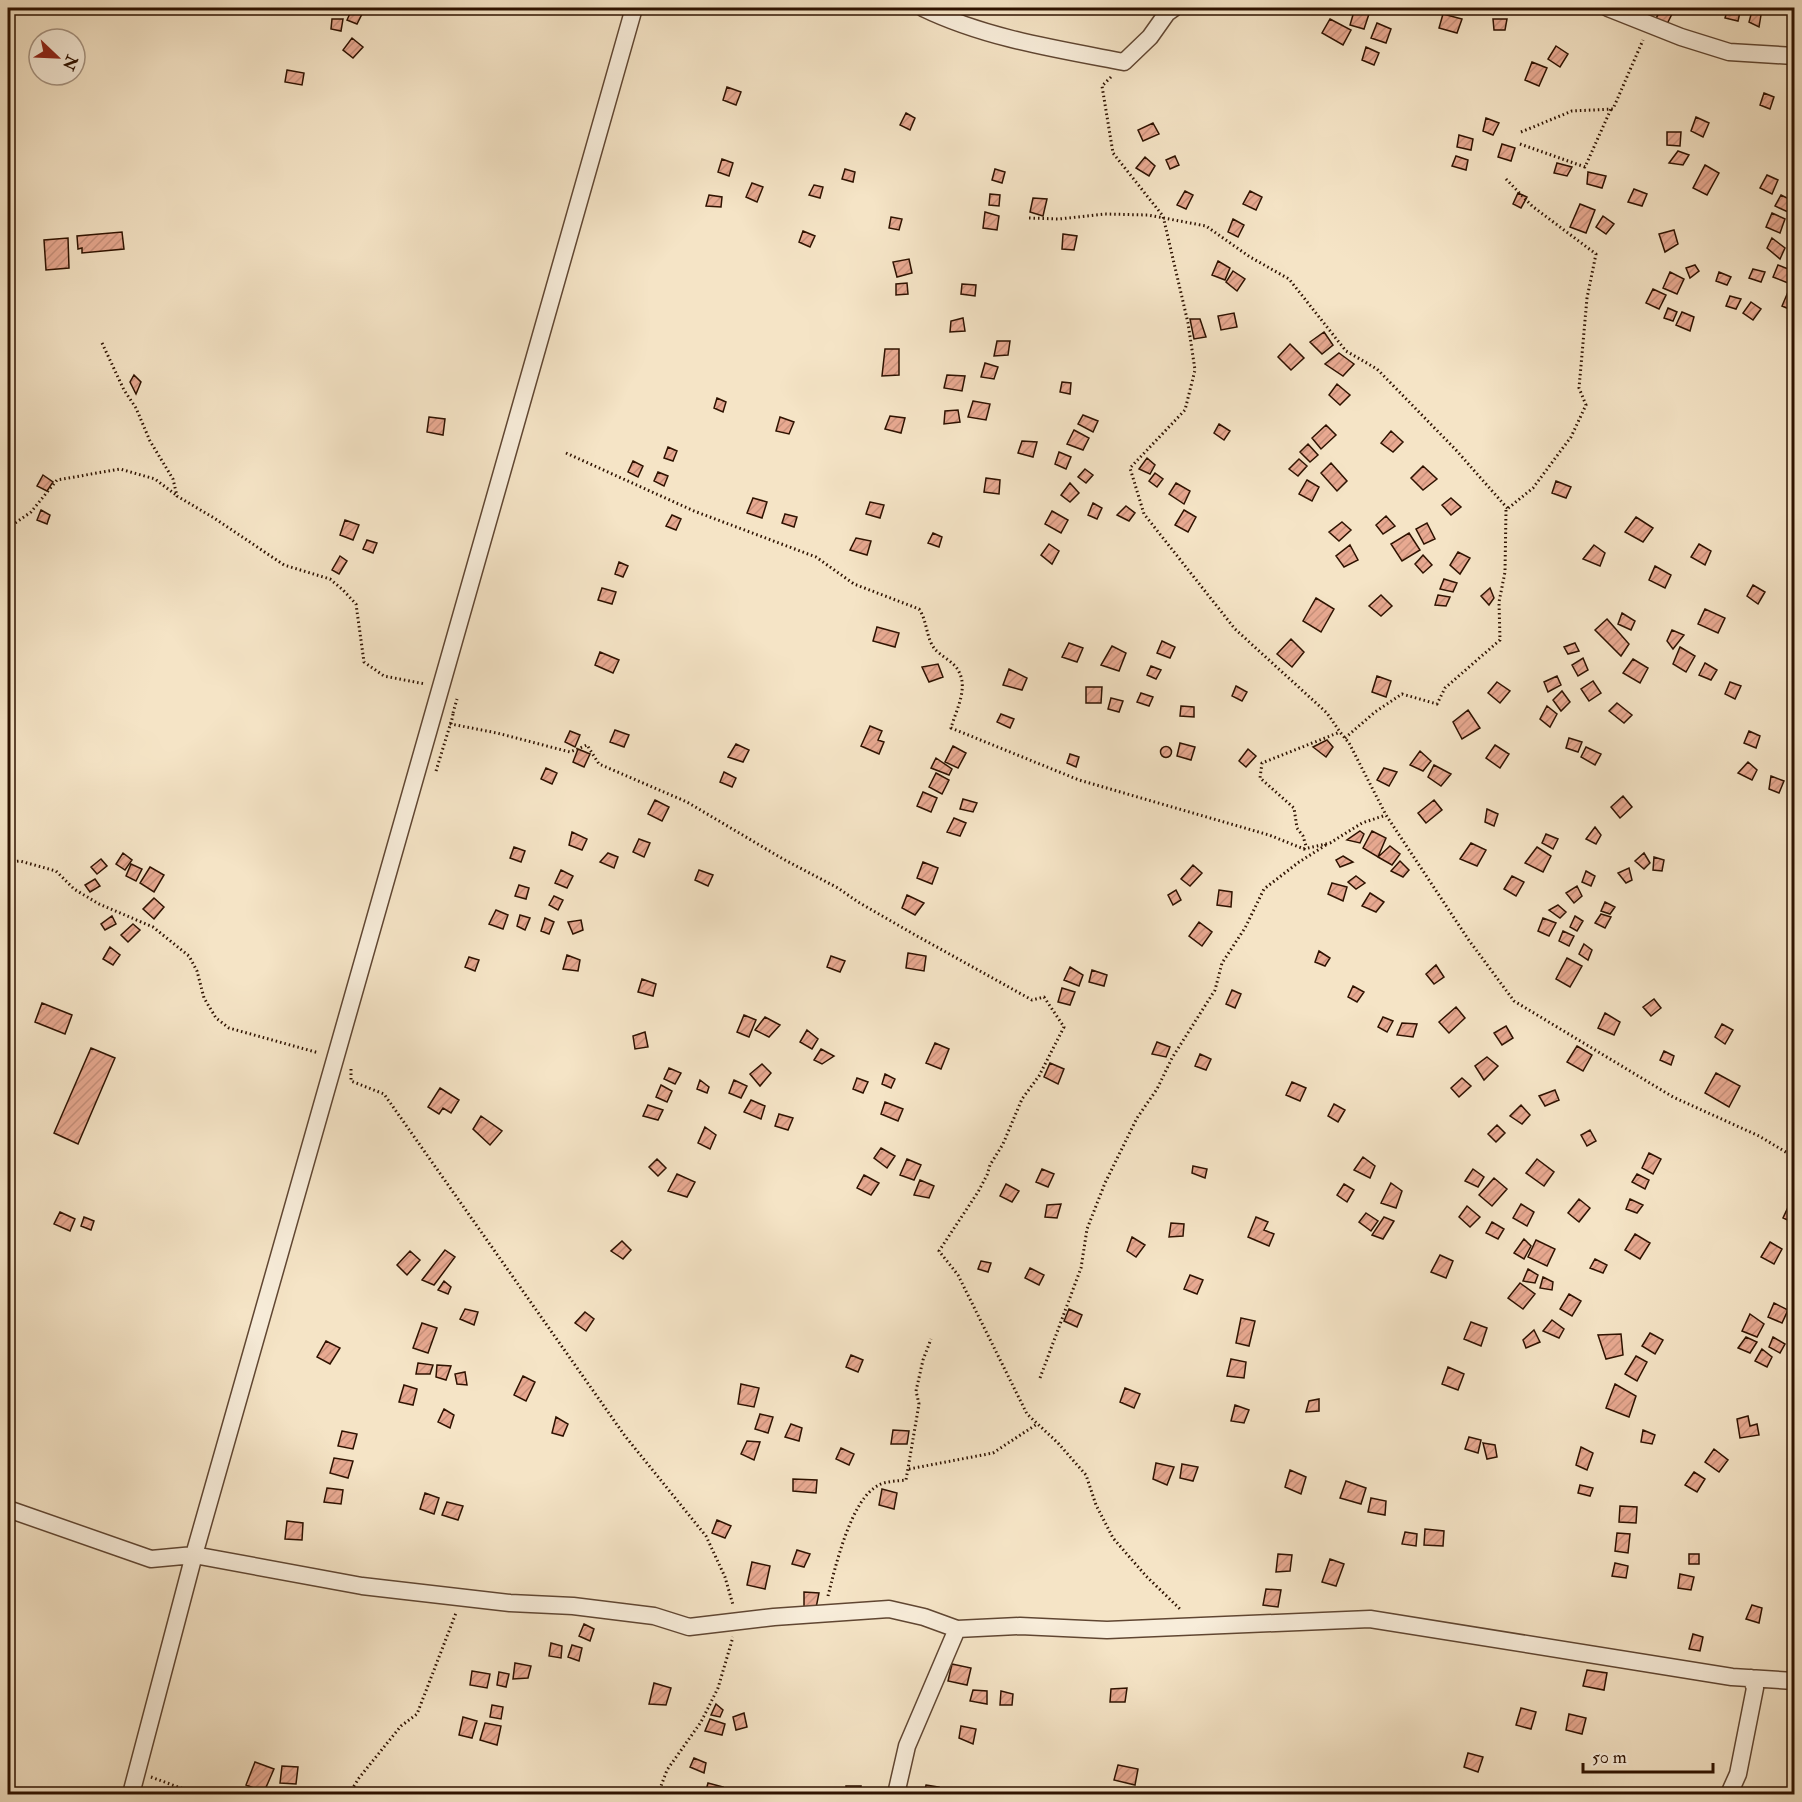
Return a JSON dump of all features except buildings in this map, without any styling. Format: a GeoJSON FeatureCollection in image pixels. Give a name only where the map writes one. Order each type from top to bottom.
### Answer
{"type":"FeatureCollection","features":[{"type":"Feature","properties":{"kind":"street"},"geometry":{"type":"LineString","coordinates":[[131,1794],[194,1555],[634,8]]}},
{"type":"Feature","properties":{"kind":"street"},"geometry":{"type":"LineString","coordinates":[[923,8],[946,19],[1036,45],[1124,62],[1150,38],[1167,13],[1174,8]]}},
{"type":"Feature","properties":{"kind":"street"},"geometry":{"type":"LineString","coordinates":[[1608,8],[1682,38],[1729,52],[1794,56]]}},
{"type":"Feature","properties":{"kind":"street"},"geometry":{"type":"LineString","coordinates":[[8,1509],[151,1559],[194,1555],[362,1586],[654,1616],[689,1627],[824,1613],[890,1609],[924,1617],[957,1629],[1020,1626],[1107,1630],[1370,1619],[1732,1677],[1794,1681]]}},
{"type":"Feature","properties":{"kind":"street"},"geometry":{"type":"LineString","coordinates":[[896,1794],[907,1746],[957,1629]]}},
{"type":"Feature","properties":{"kind":"street"},"geometry":{"type":"LineString","coordinates":[[1730,1794],[1738,1774],[1755,1688],[1751,1678]]}},
{"type":"Feature","properties":{"kind":"path"},"geometry":{"type":"LineString","coordinates":[[1520,144],[1586,167],[1650,25]]}},
{"type":"Feature","properties":{"kind":"path"},"geometry":{"type":"LineString","coordinates":[[1124,62],[1102,86],[1113,153],[1164,218],[1188,323],[1195,370],[1185,410],[1130,468],[1144,514],[1235,629],[1327,713],[1345,738],[1386,815],[1468,939],[1514,1001],[1673,1097],[1759,1136],[1794,1157]]}},
{"type":"Feature","properties":{"kind":"path"},"geometry":{"type":"LineString","coordinates":[[1521,132],[1572,111],[1611,109]]}},
{"type":"Feature","properties":{"kind":"path"},"geometry":{"type":"LineString","coordinates":[[1345,738],[1375,712],[1402,694],[1437,704],[1446,688],[1500,640],[1498,602],[1505,572],[1506,510],[1533,488],[1571,437],[1586,405],[1579,388],[1587,298],[1596,254],[1532,206],[1506,179]]}},
{"type":"Feature","properties":{"kind":"path"},"geometry":{"type":"LineString","coordinates":[[1029,218],[1059,219],[1105,214],[1148,215],[1206,226],[1250,257],[1289,279],[1346,351],[1377,369],[1456,450],[1508,509]]}},
{"type":"Feature","properties":{"kind":"path"},"geometry":{"type":"LineString","coordinates":[[102,343],[124,390],[136,408],[150,441],[173,479],[177,496]]}},
{"type":"Feature","properties":{"kind":"path"},"geometry":{"type":"LineString","coordinates":[[566,453],[694,511],[816,557],[854,584],[919,609],[924,615],[933,647],[958,670],[964,690],[951,728],[1079,780],[1269,835],[1304,849],[1330,843]]}},
{"type":"Feature","properties":{"kind":"path"},"geometry":{"type":"LineString","coordinates":[[8,528],[31,512],[57,480],[120,469],[155,479],[177,496],[284,565],[330,579],[356,604],[364,662],[384,676],[409,683],[433,685],[456,696],[451,724]]}},
{"type":"Feature","properties":{"kind":"path"},"geometry":{"type":"LineString","coordinates":[[434,776],[458,694]]}},
{"type":"Feature","properties":{"kind":"path"},"geometry":{"type":"LineString","coordinates":[[451,724],[570,752],[587,745],[599,764],[687,802],[1032,1000],[1044,997],[1064,1027],[1039,1076],[1022,1099],[1003,1144],[990,1165],[978,1192],[939,1251],[964,1285],[1027,1414],[1086,1475],[1096,1505],[1113,1538],[1146,1576],[1182,1611],[1203,1625]]}},
{"type":"Feature","properties":{"kind":"path"},"geometry":{"type":"LineString","coordinates":[[1304,849],[1306,846],[1297,828],[1294,808],[1260,778],[1262,763],[1340,732]]}},
{"type":"Feature","properties":{"kind":"path"},"geometry":{"type":"LineString","coordinates":[[1040,1378],[1081,1268],[1087,1229],[1105,1183],[1137,1118],[1157,1089],[1172,1058],[1215,990],[1221,963],[1245,928],[1264,889],[1299,862],[1330,843],[1362,824],[1386,815]]}},
{"type":"Feature","properties":{"kind":"path"},"geometry":{"type":"LineString","coordinates":[[8,862],[20,861],[56,871],[74,888],[99,904],[153,927],[189,956],[197,971],[204,998],[216,1018],[228,1028],[351,1062],[351,1081],[384,1094],[625,1436],[706,1536],[725,1577],[738,1621],[718,1688],[701,1722],[667,1770],[658,1794]]}},
{"type":"Feature","properties":{"kind":"path"},"geometry":{"type":"LineString","coordinates":[[824,1613],[841,1547],[862,1499],[879,1485],[906,1480],[919,1404],[916,1392],[923,1360],[931,1339]]}},
{"type":"Feature","properties":{"kind":"path"},"geometry":{"type":"LineString","coordinates":[[909,1469],[993,1453],[1037,1424]]}},
{"type":"Feature","properties":{"kind":"path"},"geometry":{"type":"LineString","coordinates":[[349,1794],[401,1726],[417,1714],[462,1597]]}},
{"type":"Feature","properties":{"kind":"path"},"geometry":{"type":"LineString","coordinates":[[137,1771],[197,1794]]}}]}
